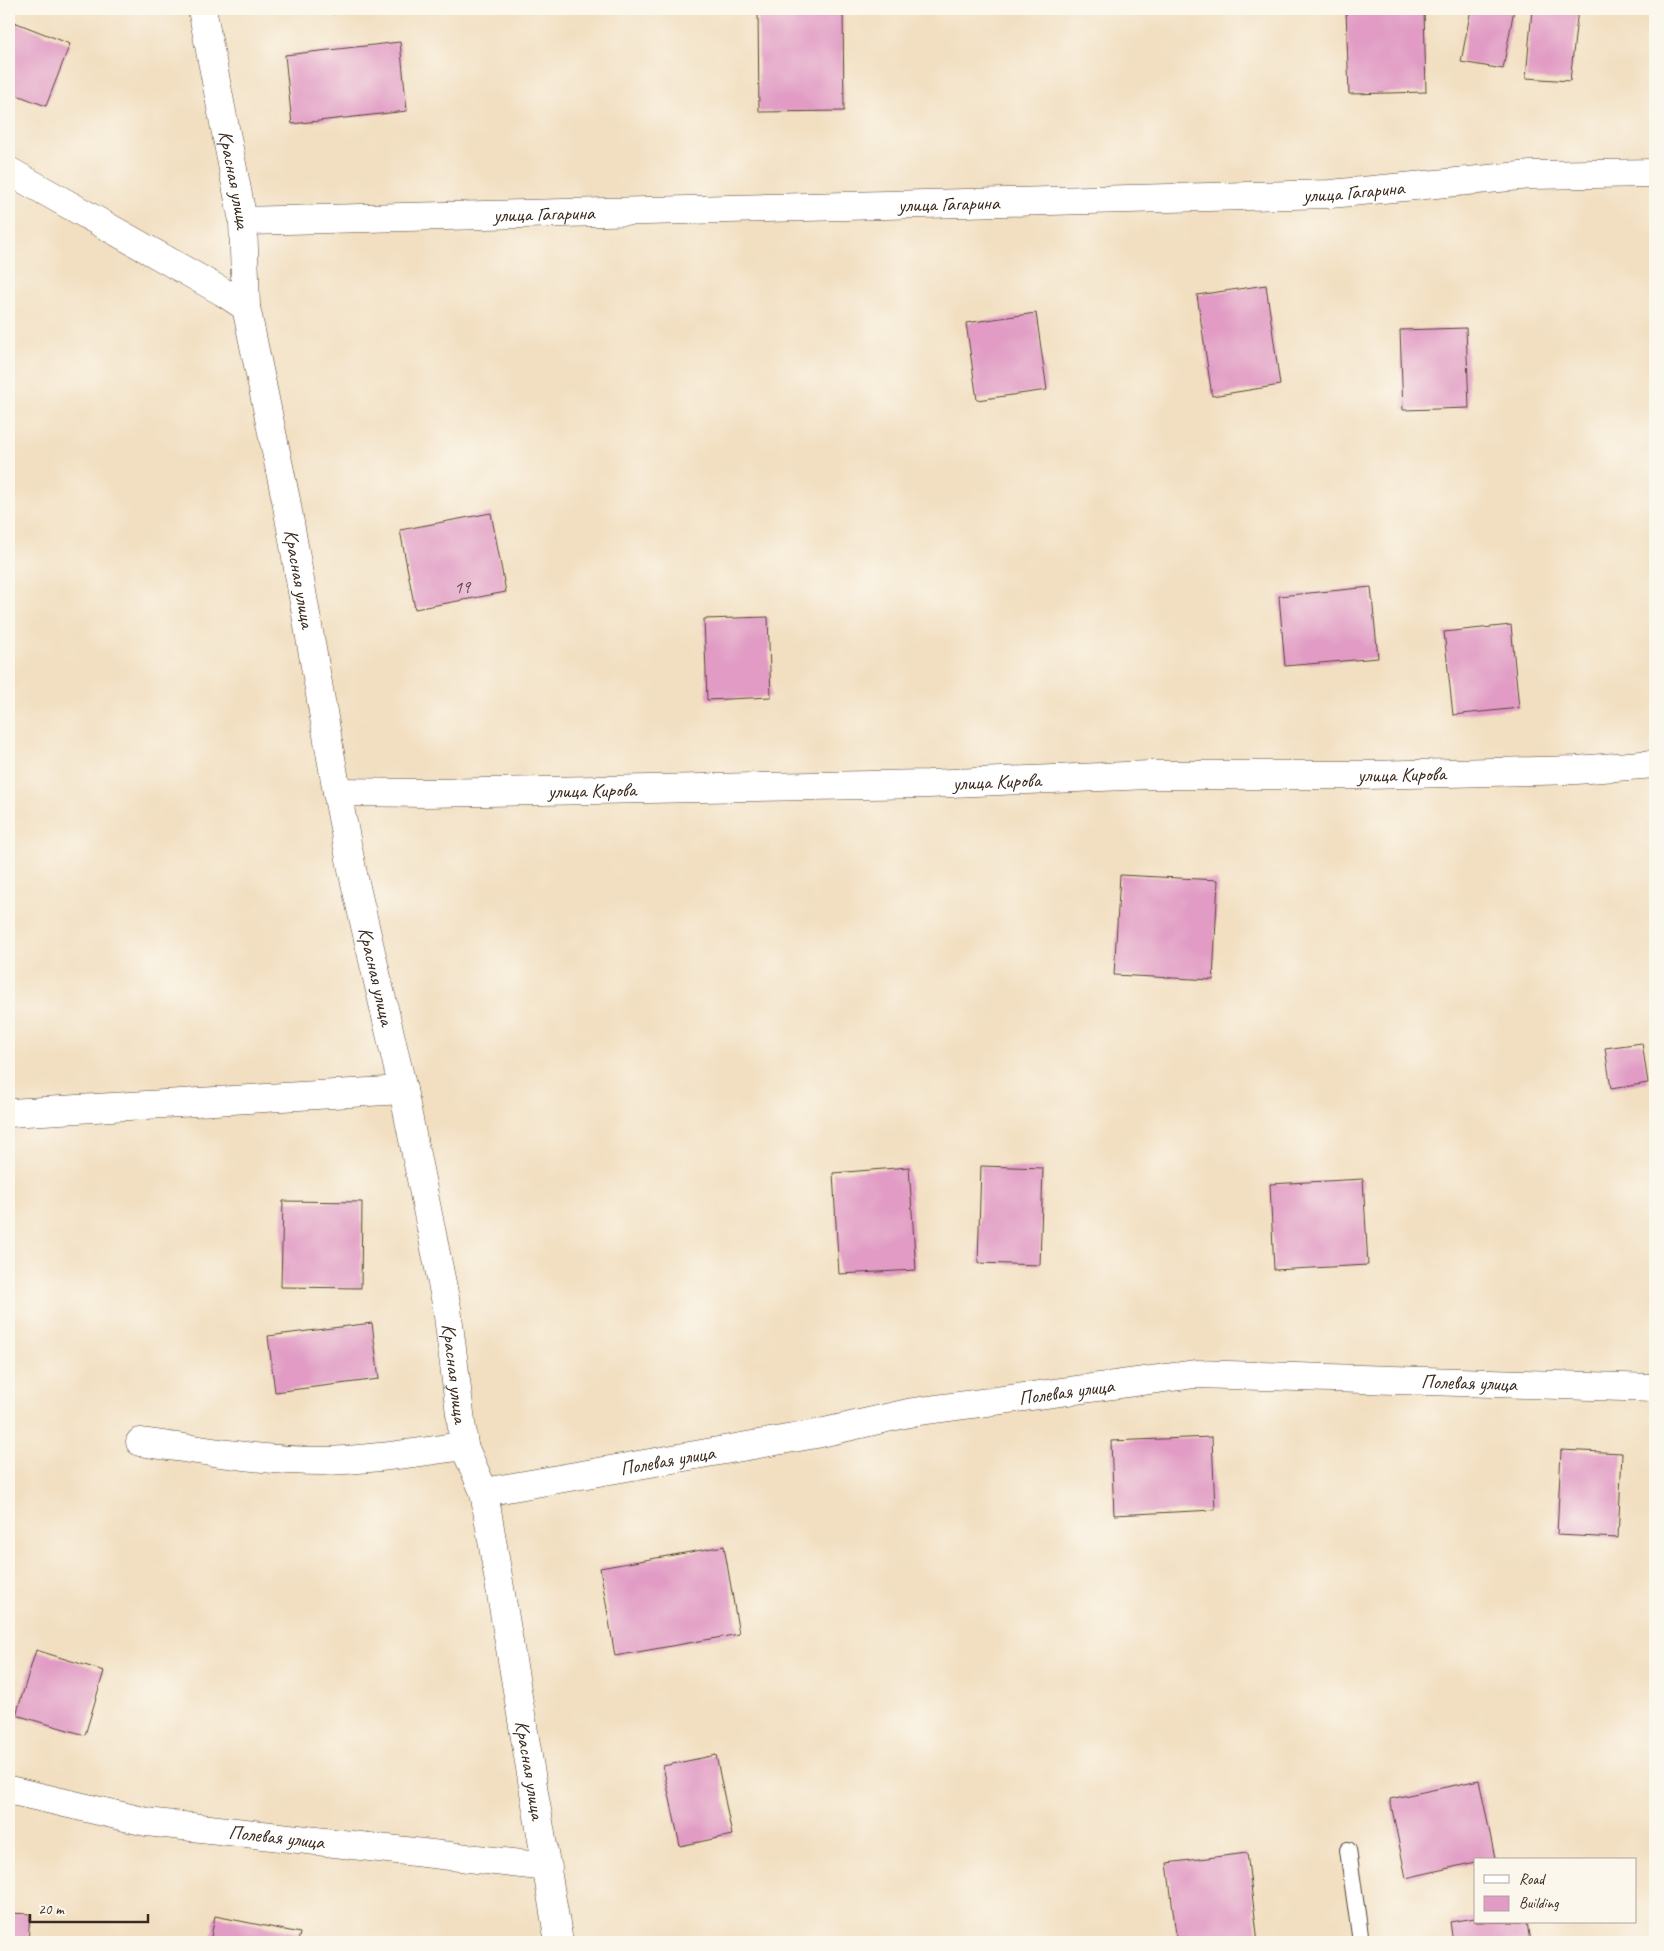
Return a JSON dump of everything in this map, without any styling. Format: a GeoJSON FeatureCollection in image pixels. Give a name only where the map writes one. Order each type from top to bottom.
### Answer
{"type":"FeatureCollection","features":[{"type":"Feature","properties":{"kind":"street","name":"Красная улица"},"geometry":{"type":"LineString","coordinates":[[202,9],[243,221],[246,307],[286,500],[353,874],[403,1090],[447,1308],[464,1446],[484,1492],[548,1866],[559,1942]]}},
{"type":"Feature","properties":{"kind":"street"},"geometry":{"type":"LineString","coordinates":[[9,171],[215,287],[246,307]]}},
{"type":"Feature","properties":{"kind":"street","name":"улица Гагарина"},"geometry":{"type":"LineString","coordinates":[[243,221],[1330,194],[1531,175],[1655,173]]}},
{"type":"Feature","properties":{"kind":"street","name":"улица Кирова"},"geometry":{"type":"LineString","coordinates":[[337,792],[426,793],[918,785],[1150,775],[1368,775],[1576,770],[1655,764]]}},
{"type":"Feature","properties":{"kind":"street"},"geometry":{"type":"LineString","coordinates":[[9,1113],[403,1090]]}},
{"type":"Feature","properties":{"kind":"street","name":"Полевая улица"},"geometry":{"type":"LineString","coordinates":[[484,1492],[816,1434],[913,1412],[1195,1374],[1655,1388]]}},
{"type":"Feature","properties":{"kind":"street"},"geometry":{"type":"LineString","coordinates":[[140,1442],[254,1458],[324,1461],[395,1455],[464,1446]]}},
{"type":"Feature","properties":{"kind":"street","name":"Полевая улица"},"geometry":{"type":"LineString","coordinates":[[9,1790],[147,1822],[548,1866]]}},
{"type":"Feature","properties":{"kind":"lane"},"geometry":{"type":"LineString","coordinates":[[1348,1850],[1361,1942]]}},
{"type":"Feature","properties":{"kind":"building"},"geometry":{"type":"Polygon","coordinates":[[[331,9],[357,9],[357,10],[332,14],[331,9]]]}},
{"type":"Feature","properties":{"kind":"building"},"geometry":{"type":"Polygon","coordinates":[[[758,9],[843,9],[844,111],[759,112],[758,9]]]}},
{"type":"Feature","properties":{"kind":"building"},"geometry":{"type":"Polygon","coordinates":[[[1346,9],[1424,9],[1426,92],[1349,94],[1346,9]]]}},
{"type":"Feature","properties":{"kind":"building"},"geometry":{"type":"Polygon","coordinates":[[[1471,9],[1514,9],[1503,69],[1461,62],[1471,9]]]}},
{"type":"Feature","properties":{"kind":"building"},"geometry":{"type":"Polygon","coordinates":[[[1532,9],[1578,9],[1570,81],[1526,78],[1532,9]]]}},
{"type":"Feature","properties":{"kind":"building"},"geometry":{"type":"Polygon","coordinates":[[[9,20],[70,44],[46,106],[9,92],[9,20]]]}},
{"type":"Feature","properties":{"kind":"building"},"geometry":{"type":"Polygon","coordinates":[[[400,42],[407,111],[292,124],[285,55],[400,42]]]}},
{"type":"Feature","properties":{"kind":"building"},"geometry":{"type":"Polygon","coordinates":[[[1266,285],[1280,385],[1212,396],[1197,295],[1266,285]]]}},
{"type":"Feature","properties":{"kind":"building"},"geometry":{"type":"Polygon","coordinates":[[[1036,313],[1047,390],[977,400],[966,323],[1036,313]]]}},
{"type":"Feature","properties":{"kind":"building"},"geometry":{"type":"Polygon","coordinates":[[[1466,328],[1469,408],[1403,410],[1400,330],[1466,328]]]}},
{"type":"Feature","properties":{"kind":"building"},"geometry":{"type":"Polygon","coordinates":[[[491,513],[506,592],[415,609],[400,530],[491,513]]]}},
{"type":"Feature","properties":{"kind":"building"},"geometry":{"type":"Polygon","coordinates":[[[1371,587],[1378,658],[1285,666],[1279,596],[1371,587]]]}},
{"type":"Feature","properties":{"kind":"building"},"geometry":{"type":"Polygon","coordinates":[[[768,617],[771,697],[707,700],[704,619],[768,617]]]}},
{"type":"Feature","properties":{"kind":"building"},"geometry":{"type":"Polygon","coordinates":[[[1511,625],[1519,708],[1453,715],[1444,632],[1511,625]]]}},
{"type":"Feature","properties":{"kind":"building"},"geometry":{"type":"Polygon","coordinates":[[[1120,875],[1218,880],[1213,980],[1114,975],[1120,875]]]}},
{"type":"Feature","properties":{"kind":"building"},"geometry":{"type":"Polygon","coordinates":[[[1642,1043],[1648,1083],[1611,1089],[1605,1048],[1642,1043]]]}},
{"type":"Feature","properties":{"kind":"building"},"geometry":{"type":"Polygon","coordinates":[[[981,1166],[1043,1168],[1040,1265],[978,1263],[981,1166]]]}},
{"type":"Feature","properties":{"kind":"building"},"geometry":{"type":"Polygon","coordinates":[[[909,1167],[916,1270],[839,1274],[833,1173],[909,1167]]]}},
{"type":"Feature","properties":{"kind":"building"},"geometry":{"type":"Polygon","coordinates":[[[1363,1179],[1368,1265],[1274,1270],[1270,1184],[1363,1179]]]}},
{"type":"Feature","properties":{"kind":"building"},"geometry":{"type":"Polygon","coordinates":[[[283,1201],[362,1202],[361,1288],[281,1287],[283,1201]]]}},
{"type":"Feature","properties":{"kind":"building"},"geometry":{"type":"Polygon","coordinates":[[[372,1323],[379,1379],[275,1392],[268,1336],[372,1323]]]}},
{"type":"Feature","properties":{"kind":"building"},"geometry":{"type":"Polygon","coordinates":[[[1212,1437],[1215,1510],[1114,1515],[1111,1441],[1212,1437]]]}},
{"type":"Feature","properties":{"kind":"building"},"geometry":{"type":"Polygon","coordinates":[[[1561,1450],[1622,1453],[1618,1538],[1557,1535],[1561,1450]]]}},
{"type":"Feature","properties":{"kind":"building"},"geometry":{"type":"Polygon","coordinates":[[[724,1546],[739,1634],[615,1656],[600,1568],[724,1546]]]}},
{"type":"Feature","properties":{"kind":"building"},"geometry":{"type":"Polygon","coordinates":[[[36,1650],[104,1671],[85,1735],[16,1715],[36,1650]]]}},
{"type":"Feature","properties":{"kind":"building"},"geometry":{"type":"Polygon","coordinates":[[[716,1755],[732,1835],[680,1846],[663,1766],[716,1755]]]}},
{"type":"Feature","properties":{"kind":"building"},"geometry":{"type":"Polygon","coordinates":[[[1479,1780],[1495,1858],[1474,1858],[1474,1862],[1406,1878],[1390,1799],[1479,1780]]]}},
{"type":"Feature","properties":{"kind":"building"},"geometry":{"type":"Polygon","coordinates":[[[1247,1853],[1258,1942],[1177,1942],[1167,1863],[1247,1853]]]}},
{"type":"Feature","properties":{"kind":"building"},"geometry":{"type":"Polygon","coordinates":[[[9,1913],[30,1914],[28,1942],[9,1942],[9,1913]]]}},
{"type":"Feature","properties":{"kind":"building"},"geometry":{"type":"Polygon","coordinates":[[[215,1916],[300,1933],[298,1942],[210,1942],[215,1916]]]}},
{"type":"Feature","properties":{"kind":"building"},"geometry":{"type":"Polygon","coordinates":[[[1474,1918],[1474,1924],[1527,1924],[1530,1942],[1453,1942],[1450,1922],[1474,1918]]]}}]}
